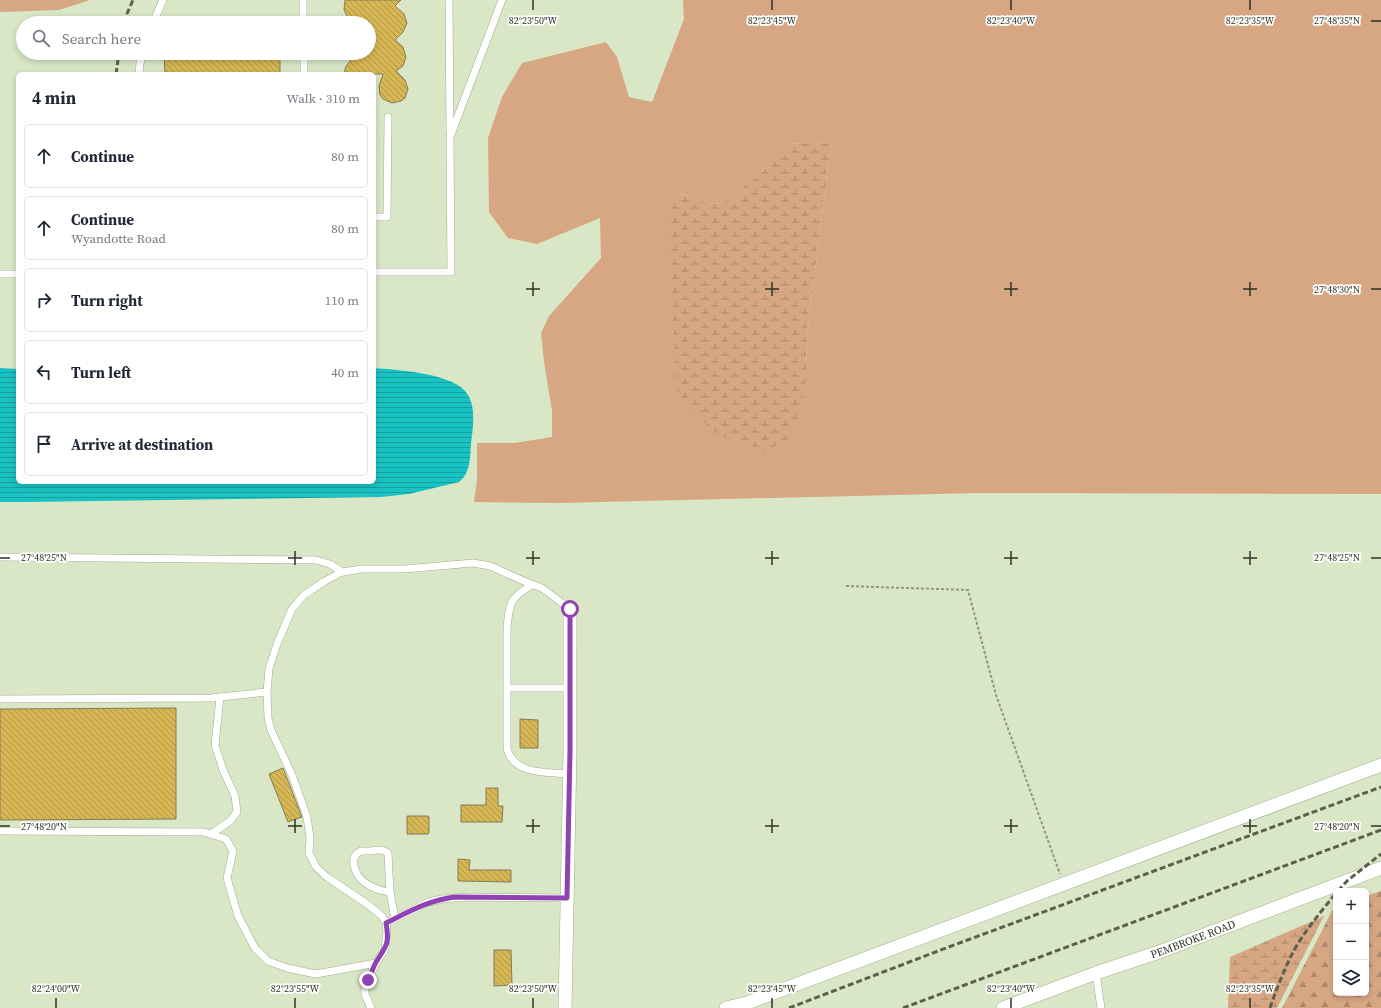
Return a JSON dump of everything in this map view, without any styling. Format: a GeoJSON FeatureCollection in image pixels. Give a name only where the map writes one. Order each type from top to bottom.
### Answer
{"type":"FeatureCollection","features":[{"type":"Feature","properties":{"kind":"street"},"geometry":{"type":"LineString","coordinates":[[565,1008],[570,774],[570,609]]}},
{"type":"Feature","properties":{"kind":"street"},"geometry":{"type":"LineString","coordinates":[[726,1008],[746,1003],[1381,765]]}},
{"type":"Feature","properties":{"kind":"street","name":"PEMBROKE ROAD"},"geometry":{"type":"LineString","coordinates":[[1003,1008],[1096,973],[1159,952],[1381,868]]}},
{"type":"Feature","properties":{"kind":"lane"},"geometry":{"type":"LineString","coordinates":[[156,16],[163,0]]}},
{"type":"Feature","properties":{"kind":"lane"},"geometry":{"type":"LineString","coordinates":[[303,0],[303,16]]}},
{"type":"Feature","properties":{"kind":"lane"},"geometry":{"type":"LineString","coordinates":[[376,272],[451,272],[448,0]]}},
{"type":"Feature","properties":{"kind":"lane"},"geometry":{"type":"LineString","coordinates":[[450,137],[502,0]]}},
{"type":"Feature","properties":{"kind":"lane"},"geometry":{"type":"LineString","coordinates":[[139,72],[140,60]]}},
{"type":"Feature","properties":{"kind":"lane"},"geometry":{"type":"LineString","coordinates":[[304,60],[304,72]]}},
{"type":"Feature","properties":{"kind":"lane"},"geometry":{"type":"LineString","coordinates":[[376,217],[387,217],[388,117]]}},
{"type":"Feature","properties":{"kind":"lane"},"geometry":{"type":"LineString","coordinates":[[0,274],[16,274]]}},
{"type":"Feature","properties":{"kind":"lane"},"geometry":{"type":"LineString","coordinates":[[0,557],[316,560],[330,564],[342,572]]}},
{"type":"Feature","properties":{"kind":"lane"},"geometry":{"type":"LineString","coordinates":[[371,1008],[365,994],[365,986],[376,963],[385,949],[387,936],[386,923],[382,916],[367,904],[327,877],[316,867],[309,853],[310,838],[308,817],[292,775],[271,730],[268,718],[267,692],[269,669],[277,644],[292,609],[304,595],[324,581],[342,572],[362,569],[405,569],[472,563],[500,569],[542,588],[570,609]]}},
{"type":"Feature","properties":{"kind":"lane"},"geometry":{"type":"LineString","coordinates":[[532,584],[517,594],[512,601],[509,611],[507,627],[507,749],[513,763],[521,767],[534,771],[570,774]]}},
{"type":"Feature","properties":{"kind":"lane"},"geometry":{"type":"LineString","coordinates":[[507,688],[570,688]]}},
{"type":"Feature","properties":{"kind":"lane"},"geometry":{"type":"LineString","coordinates":[[0,699],[220,697],[267,692]]}},
{"type":"Feature","properties":{"kind":"lane"},"geometry":{"type":"LineString","coordinates":[[210,834],[230,821],[237,812],[235,796],[223,770],[215,745],[220,697]]}},
{"type":"Feature","properties":{"kind":"lane"},"geometry":{"type":"LineString","coordinates":[[0,831],[204,832],[226,839],[233,850],[227,878],[238,916],[255,948],[268,961],[287,968],[316,974],[376,963]]}},
{"type":"Feature","properties":{"kind":"lane"},"geometry":{"type":"LineString","coordinates":[[390,892],[380,891],[364,882],[355,872],[354,862],[356,856],[360,852],[378,850],[388,853],[390,892],[395,919]]}},
{"type":"Feature","properties":{"kind":"lane"},"geometry":{"type":"LineString","coordinates":[[386,923],[429,902],[442,899],[469,897],[567,898]]}},
{"type":"Feature","properties":{"kind":"lane"},"geometry":{"type":"LineString","coordinates":[[1096,973],[1101,1008]]}},
{"type":"Feature","properties":{"kind":"path"},"geometry":{"type":"LineString","coordinates":[[846,586],[968,590],[996,695],[1064,884]]}},
{"type":"Feature","properties":{"kind":"green space"},"geometry":{"type":"Polygon","coordinates":[[[0,0],[90,0],[59,10],[0,12],[0,0]]]}},
{"type":"Feature","properties":{"kind":"green space"},"geometry":{"type":"Polygon","coordinates":[[[683,0],[1381,0],[1381,494],[978,493],[560,503],[474,502],[477,480],[477,443],[515,443],[552,437],[552,411],[541,333],[549,316],[601,258],[600,218],[537,244],[508,238],[489,212],[488,138],[502,97],[522,63],[606,42],[617,57],[629,97],[652,102],[684,19],[683,0]],[[813,142],[791,144],[775,156],[760,174],[746,184],[736,199],[712,204],[679,193],[806,373],[807,333],[831,143],[813,142]]]}},
{"type":"Feature","properties":{"kind":"green space"},"geometry":{"type":"Polygon","coordinates":[[[813,142],[831,143],[807,333],[806,373],[802,409],[790,438],[766,451],[720,436],[677,400],[670,251],[670,205],[679,193],[712,204],[735,199],[746,184],[760,174],[775,155],[791,144],[813,142]]]}},
{"type":"Feature","properties":{"kind":"green space"},"geometry":{"type":"Polygon","coordinates":[[[1381,891],[1381,1008],[1282,1008],[1333,909],[1333,996],[1369,996],[1369,895],[1381,891]]]}},
{"type":"Feature","properties":{"kind":"green space"},"geometry":{"type":"Polygon","coordinates":[[[1324,916],[1277,1008],[1228,1008],[1230,957],[1324,916]]]}},
{"type":"Feature","properties":{"kind":"water"},"geometry":{"type":"Polygon","coordinates":[[[0,368],[16,369],[16,484],[376,484],[376,368],[439,377],[461,388],[471,400],[473,425],[469,464],[466,474],[459,482],[409,494],[381,497],[0,502],[0,368]]]}},
{"type":"Feature","properties":{"kind":"building"},"geometry":{"type":"Polygon","coordinates":[[[345,0],[401,0],[395,6],[404,14],[407,23],[403,32],[395,40],[403,47],[406,57],[403,66],[396,71],[405,80],[408,89],[405,98],[401,101],[392,103],[383,99],[380,95],[379,86],[383,74],[376,74],[376,72],[344,72],[346,66],[351,60],[376,60],[376,16],[347,16],[344,10],[345,0]]]}},
{"type":"Feature","properties":{"kind":"building"},"geometry":{"type":"Polygon","coordinates":[[[164,60],[280,60],[280,72],[165,72],[164,60]]]}},
{"type":"Feature","properties":{"kind":"building"},"geometry":{"type":"Polygon","coordinates":[[[176,708],[176,819],[0,820],[0,709],[176,708]]]}},
{"type":"Feature","properties":{"kind":"building"},"geometry":{"type":"Polygon","coordinates":[[[520,719],[538,720],[538,748],[520,748],[520,719]]]}},
{"type":"Feature","properties":{"kind":"building"},"geometry":{"type":"Polygon","coordinates":[[[283,768],[302,817],[288,822],[269,774],[283,768]]]}},
{"type":"Feature","properties":{"kind":"building"},"geometry":{"type":"Polygon","coordinates":[[[486,788],[498,788],[498,806],[503,806],[502,822],[461,822],[461,805],[486,805],[486,788]]]}},
{"type":"Feature","properties":{"kind":"building"},"geometry":{"type":"Polygon","coordinates":[[[407,816],[428,816],[429,833],[407,834],[407,816]]]}},
{"type":"Feature","properties":{"kind":"building"},"geometry":{"type":"Polygon","coordinates":[[[458,859],[470,860],[469,870],[511,870],[511,882],[458,881],[458,859]]]}},
{"type":"Feature","properties":{"kind":"building"},"geometry":{"type":"Polygon","coordinates":[[[494,950],[511,950],[512,985],[494,986],[494,950]]]}},
{"type":"Feature","properties":{"kind":"railway"},"geometry":{"type":"LineString","coordinates":[[126,16],[133,0]]}},
{"type":"Feature","properties":{"kind":"railway"},"geometry":{"type":"LineString","coordinates":[[116,72],[118,60]]}},
{"type":"Feature","properties":{"kind":"railway"},"geometry":{"type":"LineString","coordinates":[[789,1008],[946,948],[1381,787]]}},
{"type":"Feature","properties":{"kind":"railway"},"geometry":{"type":"LineString","coordinates":[[903,1008],[1381,830]]}},
{"type":"Feature","properties":{"kind":"railway"},"geometry":{"type":"LineString","coordinates":[[1341,888],[1347,881],[1381,854]]}},
{"type":"Feature","properties":{"kind":"railway"},"geometry":{"type":"LineString","coordinates":[[1270,1008],[1282,975],[1295,948],[1333,897]]}},
{"type":"Feature","properties":{"kind":"route"},"geometry":{"type":"LineString","coordinates":[[368,980],[385,949],[387,941],[386,923],[429,902],[455,897],[567,898],[570,751],[570,609]]}}]}
